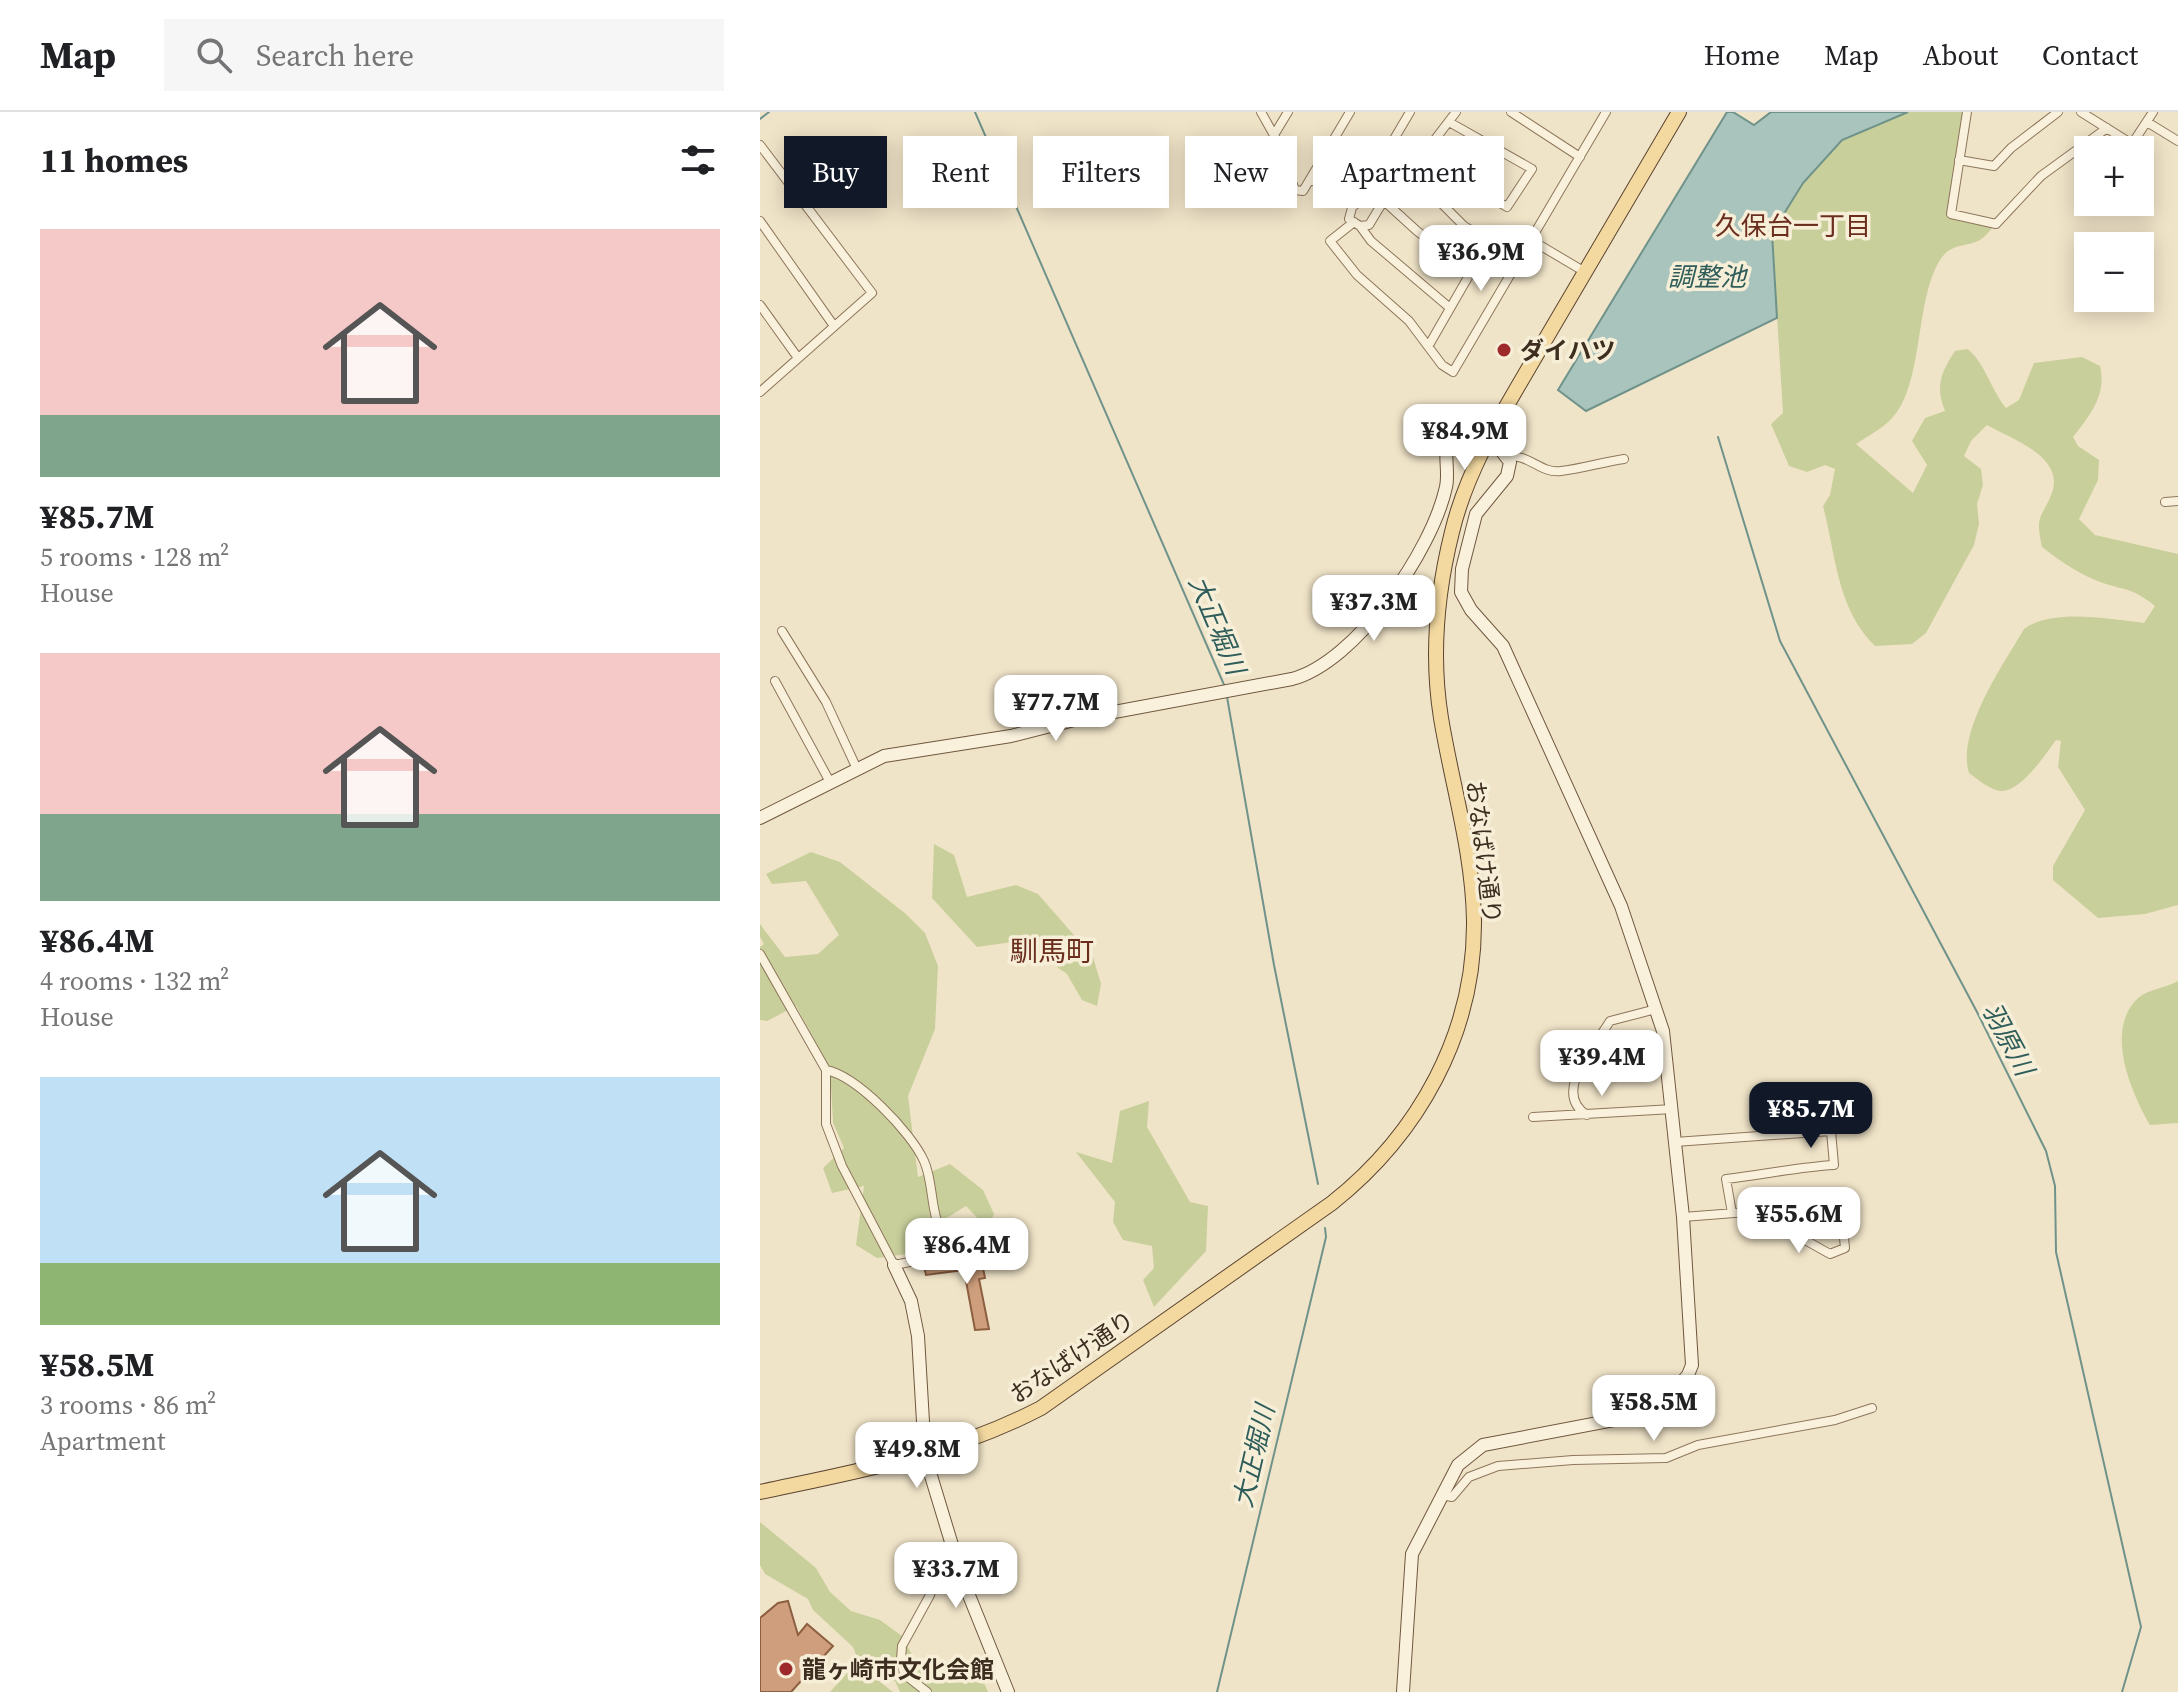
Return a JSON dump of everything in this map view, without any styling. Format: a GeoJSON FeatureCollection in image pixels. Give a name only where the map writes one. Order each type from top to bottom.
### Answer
{"type":"FeatureCollection","features":[{"type":"Feature","properties":{"kind":"main road","name":"おなばけ通り"},"geometry":{"type":"LineString","coordinates":[[760,1492],[925,1456],[1000,1429],[1041,1408],[1356,1184],[1399,1138],[1425,1101],[1450,1049],[1466,997],[1474,921],[1466,845],[1441,716],[1437,655],[1443,574],[1457,512],[1487,442],[1679,112]]}},
{"type":"Feature","properties":{"kind":"street"},"geometry":{"type":"LineString","coordinates":[[1261,112],[1274,135],[1295,190],[1303,191],[1350,112]]}},
{"type":"Feature","properties":{"kind":"street"},"geometry":{"type":"LineString","coordinates":[[1274,135],[1288,112]]}},
{"type":"Feature","properties":{"kind":"street"},"geometry":{"type":"LineString","coordinates":[[1395,136],[1410,112]]}},
{"type":"Feature","properties":{"kind":"street"},"geometry":{"type":"LineString","coordinates":[[1438,136],[1456,112]]}},
{"type":"Feature","properties":{"kind":"street"},"geometry":{"type":"LineString","coordinates":[[1511,112],[1580,157]]}},
{"type":"Feature","properties":{"kind":"street"},"geometry":{"type":"LineString","coordinates":[[1967,112],[1951,214],[1996,224],[2041,176],[2107,128]]}},
{"type":"Feature","properties":{"kind":"street"},"geometry":{"type":"LineString","coordinates":[[1959,160],[1994,166],[2011,148],[2058,112]]}},
{"type":"Feature","properties":{"kind":"street"},"geometry":{"type":"LineString","coordinates":[[2081,112],[2132,144],[2153,112]]}},
{"type":"Feature","properties":{"kind":"street"},"geometry":{"type":"LineString","coordinates":[[1380,208],[1369,225],[1357,224],[1330,241],[1357,275],[1399,310],[1442,365],[1453,372],[1605,113]]}},
{"type":"Feature","properties":{"kind":"street"},"geometry":{"type":"LineString","coordinates":[[1449,122],[1474,136]]}},
{"type":"Feature","properties":{"kind":"street"},"geometry":{"type":"LineString","coordinates":[[2147,122],[2178,141]]}},
{"type":"Feature","properties":{"kind":"street"},"geometry":{"type":"LineString","coordinates":[[760,145],[872,293],[760,391]]}},
{"type":"Feature","properties":{"kind":"street"},"geometry":{"type":"LineString","coordinates":[[1504,153],[1532,169],[1507,207],[1504,205]]}},
{"type":"Feature","properties":{"kind":"street"},"geometry":{"type":"LineString","coordinates":[[760,166],[772,158]]}},
{"type":"Feature","properties":{"kind":"street"},"geometry":{"type":"LineString","coordinates":[[1351,208],[1348,216],[1371,241],[1450,308]]}},
{"type":"Feature","properties":{"kind":"street"},"geometry":{"type":"LineString","coordinates":[[1392,208],[1471,272],[1429,345]]}},
{"type":"Feature","properties":{"kind":"street"},"geometry":{"type":"LineString","coordinates":[[1446,208],[1464,226],[1519,260]]}},
{"type":"Feature","properties":{"kind":"street"},"geometry":{"type":"LineString","coordinates":[[760,221],[834,326]]}},
{"type":"Feature","properties":{"kind":"street"},"geometry":{"type":"LineString","coordinates":[[1531,240],[1585,272]]}},
{"type":"Feature","properties":{"kind":"street"},"geometry":{"type":"LineString","coordinates":[[760,305],[798,358]]}},
{"type":"Feature","properties":{"kind":"street"},"geometry":{"type":"LineString","coordinates":[[760,816],[884,756],[1011,736],[1082,718],[1306,675],[1328,662],[1356,636],[1399,587],[1422,548],[1447,486],[1448,438],[1456,430],[1467,431],[1507,457],[1510,467],[1507,476],[1476,514],[1462,569],[1461,592],[1471,610],[1503,646],[1621,906],[1663,1031],[1683,1217],[1692,1360],[1684,1380],[1661,1403],[1640,1415],[1483,1445],[1458,1465],[1412,1554],[1403,1692]]}},
{"type":"Feature","properties":{"kind":"street"},"geometry":{"type":"LineString","coordinates":[[1507,457],[1518,455],[1545,469],[1560,472],[1624,459]]}},
{"type":"Feature","properties":{"kind":"street"},"geometry":{"type":"LineString","coordinates":[[2165,502],[2178,501]]}},
{"type":"Feature","properties":{"kind":"street"},"geometry":{"type":"LineString","coordinates":[[782,631],[826,702],[857,769]]}},
{"type":"Feature","properties":{"kind":"street"},"geometry":{"type":"LineString","coordinates":[[775,681],[830,782]]}},
{"type":"Feature","properties":{"kind":"street"},"geometry":{"type":"LineString","coordinates":[[760,954],[826,1070],[826,1124],[842,1166],[911,1301],[918,1336],[925,1456],[962,1578],[1008,1692]]}},
{"type":"Feature","properties":{"kind":"street"},"geometry":{"type":"LineString","coordinates":[[1587,1115],[1578,1109],[1573,1097],[1573,1083],[1610,1021],[1656,1009]]}},
{"type":"Feature","properties":{"kind":"street"},"geometry":{"type":"LineString","coordinates":[[826,1070],[840,1073],[895,1121],[926,1163],[937,1221],[956,1233],[972,1250],[894,1265]]}},
{"type":"Feature","properties":{"kind":"street"},"geometry":{"type":"LineString","coordinates":[[1533,1117],[1673,1109]]}},
{"type":"Feature","properties":{"kind":"street"},"geometry":{"type":"LineString","coordinates":[[1675,1142],[1831,1131],[1834,1165],[1784,1168],[1773,1173],[1726,1179],[1732,1213]]}},
{"type":"Feature","properties":{"kind":"street"},"geometry":{"type":"LineString","coordinates":[[1683,1217],[1767,1210],[1812,1207],[1843,1228],[1845,1248],[1830,1254],[1780,1226],[1767,1210]]}},
{"type":"Feature","properties":{"kind":"street"},"geometry":{"type":"LineString","coordinates":[[1441,1495],[1452,1497],[1469,1477],[1498,1466],[1573,1460],[1666,1458],[1698,1445],[1835,1420],[1872,1408]]}},
{"type":"Feature","properties":{"kind":"street"},"geometry":{"type":"LineString","coordinates":[[927,1692],[904,1674],[900,1653],[930,1595],[945,1547],[951,1542]]}},
{"type":"Feature","properties":{"kind":"green space"},"geometry":{"type":"Polygon","coordinates":[[[1908,112],[1967,112],[1951,213],[1996,224],[1981,240],[1953,249],[1940,260],[1926,300],[1908,391],[1887,423],[1856,444],[1913,493],[1927,465],[1912,441],[1925,418],[1945,411],[1940,394],[1941,380],[1955,351],[1967,349],[1973,354],[2006,408],[2019,400],[2034,363],[2082,357],[2100,366],[2099,395],[2091,413],[2073,437],[2078,446],[2099,460],[2098,480],[2079,519],[2095,535],[2178,554],[2178,905],[2145,914],[2098,918],[2053,880],[2053,866],[2085,810],[2058,767],[2061,741],[2056,740],[2038,765],[2013,788],[1996,790],[1969,773],[1969,738],[1975,719],[2024,629],[2065,617],[2144,623],[2155,606],[2135,593],[2086,576],[2042,547],[2039,523],[2054,480],[2051,469],[2043,459],[2022,443],[1987,425],[1971,441],[1964,456],[1981,469],[1983,485],[1977,504],[1979,524],[1974,545],[1926,633],[1912,644],[1875,646],[1853,616],[1835,563],[1823,506],[1830,495],[1835,469],[1825,465],[1807,472],[1789,466],[1771,424],[1783,413],[1772,233],[1803,183],[1842,140],[1908,112]]]}},
{"type":"Feature","properties":{"kind":"green space"},"geometry":{"type":"Polygon","coordinates":[[[934,844],[954,855],[967,897],[1016,885],[1038,894],[1093,957],[1101,984],[1097,1006],[1082,1000],[1067,974],[1019,941],[977,947],[932,898],[934,844]]]}},
{"type":"Feature","properties":{"kind":"green space"},"geometry":{"type":"Polygon","coordinates":[[[811,852],[840,862],[906,914],[925,933],[938,966],[935,1029],[908,1096],[918,1177],[950,1164],[983,1190],[994,1214],[987,1228],[966,1206],[945,1219],[957,1247],[877,1258],[856,1245],[864,1186],[832,1193],[823,1168],[844,1148],[833,1123],[830,1068],[796,1006],[767,1021],[760,1020],[760,947],[764,944],[760,937],[760,924],[785,957],[818,954],[839,935],[806,881],[772,884],[766,874],[811,852]]]}},
{"type":"Feature","properties":{"kind":"green space"},"geometry":{"type":"Polygon","coordinates":[[[2178,981],[2178,1123],[2150,1125],[2135,1096],[2124,1061],[2123,1027],[2128,1011],[2138,998],[2178,981]]]}},
{"type":"Feature","properties":{"kind":"green space"},"geometry":{"type":"Polygon","coordinates":[[[1149,1101],[1147,1127],[1190,1202],[1208,1206],[1206,1251],[1154,1307],[1143,1280],[1154,1268],[1152,1246],[1123,1240],[1113,1222],[1115,1202],[1076,1152],[1112,1163],[1120,1111],[1149,1101]]]}},
{"type":"Feature","properties":{"kind":"green space"},"geometry":{"type":"Polygon","coordinates":[[[760,1522],[816,1568],[830,1592],[851,1611],[880,1620],[902,1636],[920,1670],[932,1681],[979,1671],[988,1692],[900,1692],[895,1681],[857,1657],[853,1647],[813,1610],[808,1599],[765,1574],[760,1565],[760,1522]]]}},
{"type":"Feature","properties":{"kind":"green space"},"geometry":{"type":"Polygon","coordinates":[[[856,1663],[893,1692],[830,1692],[856,1663]]]}},
{"type":"Feature","properties":{"kind":"water","name":"調整池"},"geometry":{"type":"Polygon","coordinates":[[[1727,112],[1733,112],[1754,125],[1771,112],[1908,112],[1842,140],[1803,183],[1772,233],[1777,318],[1586,411],[1558,390],[1727,112]]]}},
{"type":"Feature","properties":{"kind":"building"},"geometry":{"type":"Polygon","coordinates":[[[968,1258],[976,1264],[982,1263],[985,1278],[979,1279],[989,1329],[975,1330],[964,1270],[926,1275],[924,1266],[968,1258]]]}},
{"type":"Feature","properties":{"kind":"building","name":"龍ヶ崎市文化会館"},"geometry":{"type":"Polygon","coordinates":[[[788,1601],[798,1635],[807,1624],[833,1646],[791,1692],[760,1692],[760,1618],[778,1603],[788,1601]]]}},
{"type":"Feature","properties":{"kind":"waterway"},"geometry":{"type":"LineString","coordinates":[[760,119],[769,112]]}},
{"type":"Feature","properties":{"kind":"waterway","name":"大正堀川"},"geometry":{"type":"LineString","coordinates":[[975,112],[1225,687]]}},
{"type":"Feature","properties":{"kind":"waterway","name":"羽原川"},"geometry":{"type":"LineString","coordinates":[[1718,437],[1780,641],[1977,1012],[2046,1151],[2055,1186],[2056,1252],[2141,1627],[2122,1692]]}},
{"type":"Feature","properties":{"kind":"waterway","name":"大正堀川"},"geometry":{"type":"LineString","coordinates":[[1227,697],[1274,965],[1318,1184]]}},
{"type":"Feature","properties":{"kind":"waterway","name":"大正堀川"},"geometry":{"type":"LineString","coordinates":[[1217,1692],[1326,1237],[1325,1228]]}},
{"type":"Feature","properties":{"kind":"place","name":"ダイハツ"},"geometry":{"type":"Point","coordinates":[1504,350]}},
{"type":"Feature","properties":{"kind":"place","name":"龍ヶ崎市文化会館"},"geometry":{"type":"Point","coordinates":[786,1669]}},
{"type":"Feature","properties":{"kind":"district","name":"久保台一丁目"},"geometry":{"type":"Point","coordinates":[1793,226]}},
{"type":"Feature","properties":{"kind":"district","name":"馴馬町"},"geometry":{"type":"Point","coordinates":[1052,951]}}]}
